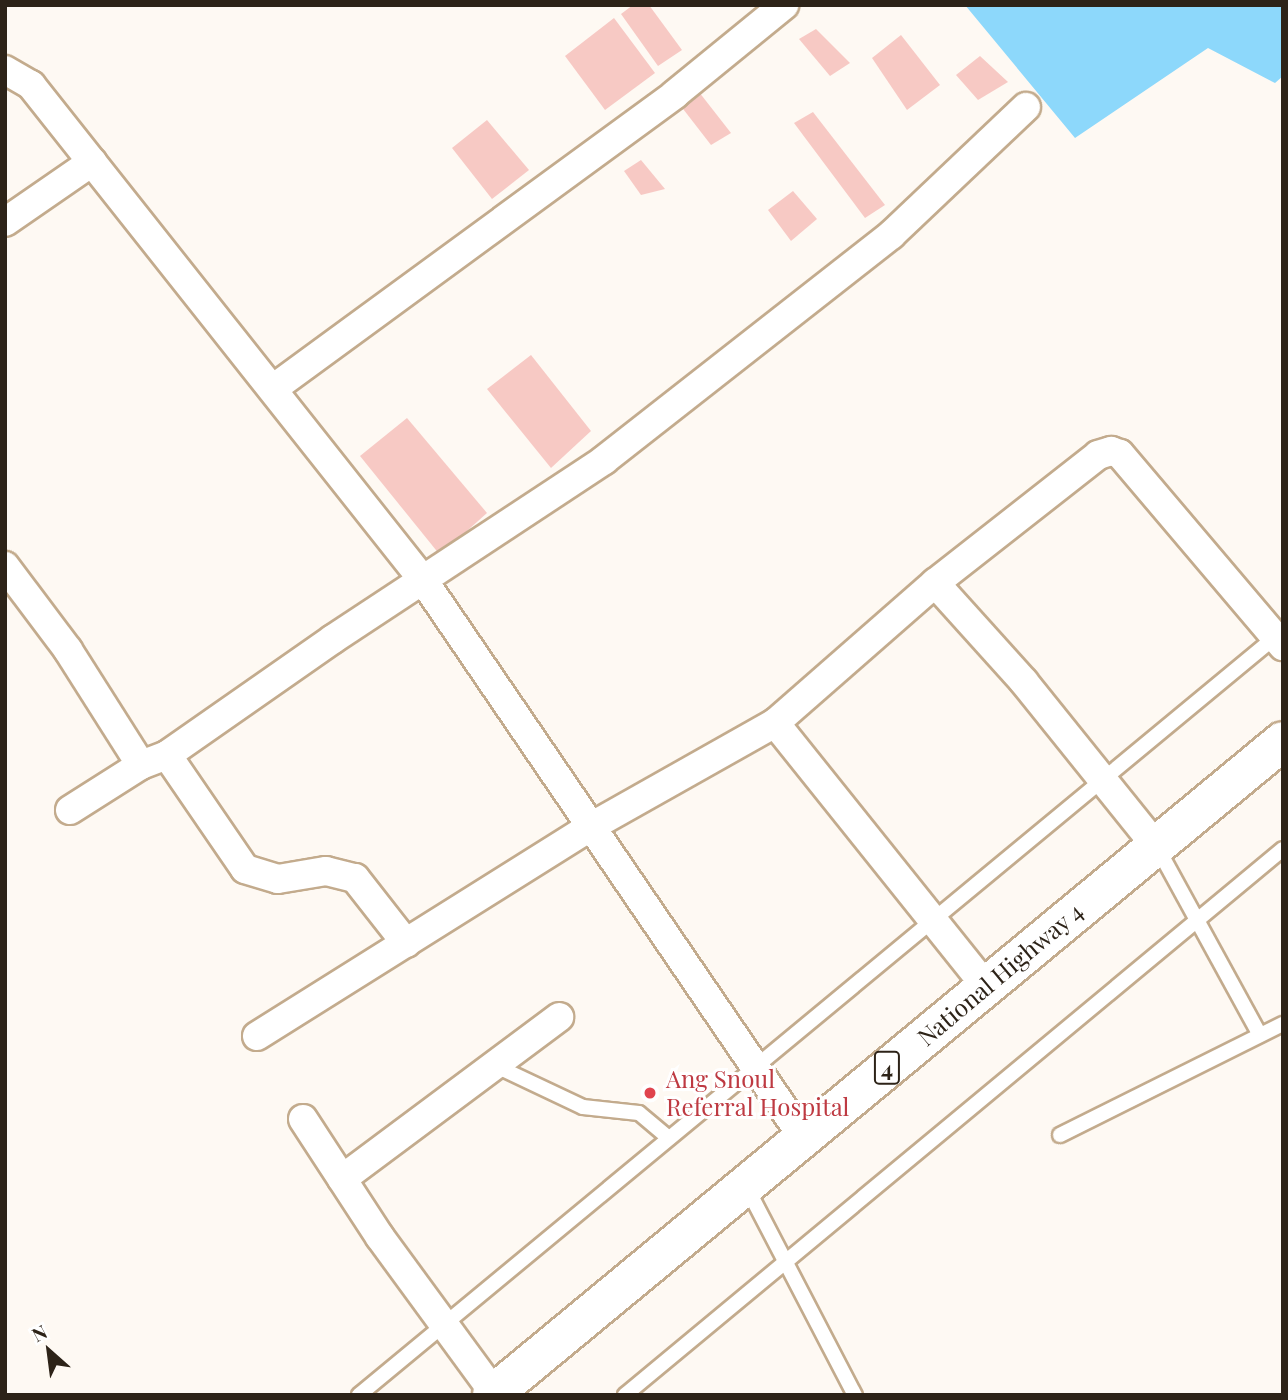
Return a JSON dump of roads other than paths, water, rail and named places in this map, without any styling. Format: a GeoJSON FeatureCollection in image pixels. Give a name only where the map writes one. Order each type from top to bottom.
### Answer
{"type":"FeatureCollection","features":[{"type":"Feature","properties":{"kind":"highway","name":"National Highway 4"},"geometry":{"type":"LineString","coordinates":[[493,1394],[1283,741]]}},
{"type":"Feature","properties":{"kind":"street"},"geometry":{"type":"LineString","coordinates":[[274,388],[675,94],[785,5]]}},
{"type":"Feature","properties":{"kind":"street"},"geometry":{"type":"LineString","coordinates":[[5,70],[31,85],[274,388],[423,580],[594,825],[803,1138]]}},
{"type":"Feature","properties":{"kind":"street"},"geometry":{"type":"LineString","coordinates":[[70,810],[154,760],[604,460],[881,243],[1026,107]]}},
{"type":"Feature","properties":{"kind":"street"},"geometry":{"type":"LineString","coordinates":[[5,222],[92,162]]}},
{"type":"Feature","properties":{"kind":"street"},"geometry":{"type":"LineString","coordinates":[[257,1036],[594,825],[775,723],[935,583],[1098,455],[1111,450],[1120,454],[1280,638]]}},
{"type":"Feature","properties":{"kind":"street"},"geometry":{"type":"LineString","coordinates":[[5,566],[154,760],[245,869],[278,879],[326,871],[355,878],[406,943]]}},
{"type":"Feature","properties":{"kind":"street"},"geometry":{"type":"LineString","coordinates":[[935,583],[1156,846]]}},
{"type":"Feature","properties":{"kind":"street"},"geometry":{"type":"LineString","coordinates":[[775,723],[986,986]]}},
{"type":"Feature","properties":{"kind":"street"},"geometry":{"type":"LineString","coordinates":[[342,1179],[559,1017]]}},
{"type":"Feature","properties":{"kind":"street"},"geometry":{"type":"LineString","coordinates":[[303,1119],[493,1394]]}},
{"type":"Feature","properties":{"kind":"lane"},"geometry":{"type":"LineString","coordinates":[[359,1395],[1103,780],[1280,638]]}},
{"type":"Feature","properties":{"kind":"lane"},"geometry":{"type":"LineString","coordinates":[[1156,846],[1260,1035]]}},
{"type":"Feature","properties":{"kind":"lane"},"geometry":{"type":"LineString","coordinates":[[625,1395],[641,1389],[785,1262],[1283,849]]}},
{"type":"Feature","properties":{"kind":"lane"},"geometry":{"type":"LineString","coordinates":[[1060,1135],[1283,1024]]}},
{"type":"Feature","properties":{"kind":"lane"},"geometry":{"type":"LineString","coordinates":[[495,1065],[583,1107],[639,1113],[669,1138]]}},
{"type":"Feature","properties":{"kind":"lane"},"geometry":{"type":"LineString","coordinates":[[746,1185],[855,1395]]}},
{"type":"Feature","properties":{"kind":"water"},"geometry":{"type":"Polygon","coordinates":[[[965,5],[1283,5],[1283,76],[1275,83],[1208,48],[1075,138],[965,5]]]}},
{"type":"Feature","properties":{"kind":"place","name":"Ang Snoul Referral Hospital"},"geometry":{"type":"Point","coordinates":[650,1093]}}]}
